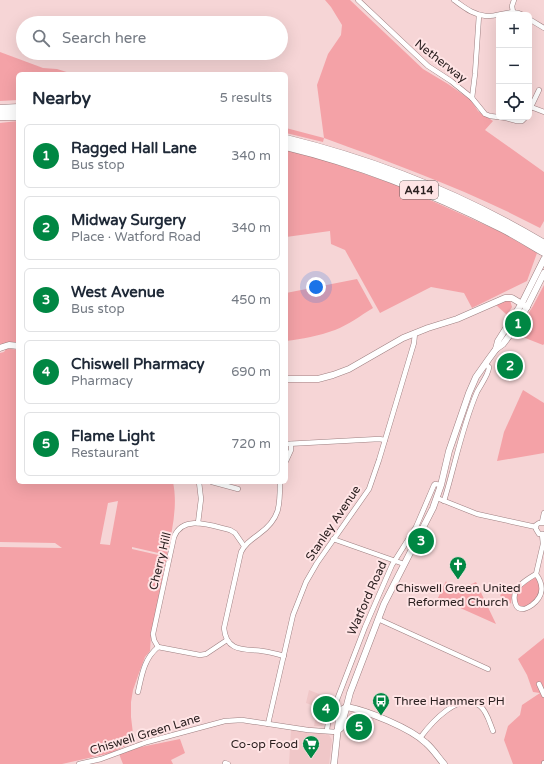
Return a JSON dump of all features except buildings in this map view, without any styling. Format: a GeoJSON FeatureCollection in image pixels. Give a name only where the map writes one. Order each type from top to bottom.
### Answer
{"type":"FeatureCollection","features":[{"type":"Feature","properties":{"kind":"highway"},"geometry":{"type":"LineString","coordinates":[[0,109],[16,108]]}},
{"type":"Feature","properties":{"kind":"highway"},"geometry":{"type":"LineString","coordinates":[[0,116],[16,116]]}},
{"type":"Feature","properties":{"kind":"highway","name":"A414"},"geometry":{"type":"LineString","coordinates":[[288,140],[364,161],[401,175],[468,203],[544,244]]}},
{"type":"Feature","properties":{"kind":"highway","name":"A414"},"geometry":{"type":"LineString","coordinates":[[288,146],[315,153],[372,172],[426,193],[503,228],[544,252]]}},
{"type":"Feature","properties":{"kind":"main road","name":"Watford Road"},"geometry":{"type":"LineString","coordinates":[[524,305],[544,259]]}},
{"type":"Feature","properties":{"kind":"main road","name":"Watford Road"},"geometry":{"type":"LineString","coordinates":[[334,764],[337,740],[336,732],[341,728],[350,693],[378,619],[404,564],[425,526],[437,498],[449,451],[469,393],[476,377],[496,349],[498,341],[524,305],[544,273]]}},
{"type":"Feature","properties":{"kind":"main road"},"geometry":{"type":"LineString","coordinates":[[288,379],[318,379],[333,375],[358,365],[403,338],[457,319],[505,298],[512,298],[524,305]]}},
{"type":"Feature","properties":{"kind":"main road"},"geometry":{"type":"LineString","coordinates":[[0,348],[9,345],[16,346]]}},
{"type":"Feature","properties":{"kind":"main road"},"geometry":{"type":"LineString","coordinates":[[347,707],[356,708],[399,726],[420,738],[436,753],[444,764]]}},
{"type":"Feature","properties":{"kind":"street","name":"Netherway"},"geometry":{"type":"LineString","coordinates":[[358,0],[423,62],[455,84],[472,98],[485,114],[496,117]]}},
{"type":"Feature","properties":{"kind":"street"},"geometry":{"type":"LineString","coordinates":[[454,0],[479,15],[496,15]]}},
{"type":"Feature","properties":{"kind":"street"},"geometry":{"type":"LineString","coordinates":[[513,12],[512,6],[514,0]]}},
{"type":"Feature","properties":{"kind":"street"},"geometry":{"type":"LineString","coordinates":[[472,98],[474,90],[479,15]]}},
{"type":"Feature","properties":{"kind":"street"},"geometry":{"type":"LineString","coordinates":[[532,21],[544,28]]}},
{"type":"Feature","properties":{"kind":"street"},"geometry":{"type":"LineString","coordinates":[[532,105],[539,90]]}},
{"type":"Feature","properties":{"kind":"street"},"geometry":{"type":"LineString","coordinates":[[532,109],[544,112]]}},
{"type":"Feature","properties":{"kind":"street","name":"Stanley Avenue"},"geometry":{"type":"LineString","coordinates":[[268,724],[293,614],[298,599],[314,569],[333,539],[369,489],[414,343],[415,333]]}},
{"type":"Feature","properties":{"kind":"street","name":"Watford Road"},"geometry":{"type":"LineString","coordinates":[[444,501],[468,419],[481,383],[489,370],[485,364]]}},
{"type":"Feature","properties":{"kind":"street"},"geometry":{"type":"LineString","coordinates":[[288,457],[291,450],[288,444],[379,439],[385,440]]}},
{"type":"Feature","properties":{"kind":"street"},"geometry":{"type":"LineString","coordinates":[[198,523],[201,499],[199,484]]}},
{"type":"Feature","properties":{"kind":"street"},"geometry":{"type":"LineString","coordinates":[[219,484],[238,489]]}},
{"type":"Feature","properties":{"kind":"street"},"geometry":{"type":"LineString","coordinates":[[280,484],[280,503],[277,515],[265,530],[244,546],[239,556],[224,624],[224,632],[227,640],[233,646],[241,650],[265,652],[284,656]]}},
{"type":"Feature","properties":{"kind":"street","name":"Watford Road"},"geometry":{"type":"LineString","coordinates":[[327,730],[328,723],[365,627],[392,565],[396,561],[416,527],[435,484],[441,485]]}},
{"type":"Feature","properties":{"kind":"street"},"geometry":{"type":"LineString","coordinates":[[437,498],[477,514],[536,527]]}},
{"type":"Feature","properties":{"kind":"street"},"geometry":{"type":"LineString","coordinates":[[536,527],[539,523],[543,523],[544,513]]}},
{"type":"Feature","properties":{"kind":"street","name":"Cherry Hill"},"geometry":{"type":"LineString","coordinates":[[158,647],[154,640],[153,634],[174,537],[177,531],[185,524],[198,523],[233,531],[244,546]]}},
{"type":"Feature","properties":{"kind":"street"},"geometry":{"type":"LineString","coordinates":[[536,527],[537,532],[543,534],[542,544],[536,574],[520,585],[517,589],[515,602],[516,606],[520,609],[529,607],[540,598],[543,585],[541,578],[536,574]]}},
{"type":"Feature","properties":{"kind":"street"},"geometry":{"type":"LineString","coordinates":[[333,539],[404,564]]}},
{"type":"Feature","properties":{"kind":"street"},"geometry":{"type":"LineString","coordinates":[[378,619],[488,670]]}},
{"type":"Feature","properties":{"kind":"street"},"geometry":{"type":"LineString","coordinates":[[138,692],[147,658],[158,647],[196,655],[203,655],[227,640]]}},
{"type":"Feature","properties":{"kind":"street"},"geometry":{"type":"LineString","coordinates":[[539,684],[544,695]]}},
{"type":"Feature","properties":{"kind":"street"},"geometry":{"type":"LineString","coordinates":[[420,738],[442,715],[452,707],[462,703],[472,703],[480,706],[493,731]]}},
{"type":"Feature","properties":{"kind":"street","name":"Chiswell Green Lane"},"geometry":{"type":"LineString","coordinates":[[79,764],[100,759],[138,744],[218,722],[234,720],[308,730],[327,730],[336,732]]}},
{"type":"Feature","properties":{"kind":"shaded area"},"geometry":{"type":"Polygon","coordinates":[[[325,0],[350,0],[423,69],[471,100],[478,111],[493,121],[485,130],[544,172],[544,221],[540,228],[460,190],[324,138],[317,85],[328,54],[341,35],[342,25],[325,0]]]}},
{"type":"Feature","properties":{"kind":"shaded area"},"geometry":{"type":"Polygon","coordinates":[[[0,52],[16,58],[16,60],[22,60],[43,68],[57,69],[67,72],[16,72],[16,100],[0,101],[0,52]]]}},
{"type":"Feature","properties":{"kind":"shaded area"},"geometry":{"type":"Polygon","coordinates":[[[16,121],[16,343],[11,342],[0,346],[0,123],[16,121]]]}},
{"type":"Feature","properties":{"kind":"shaded area"},"geometry":{"type":"Polygon","coordinates":[[[288,129],[324,138],[323,142],[288,133],[288,129]]]}},
{"type":"Feature","properties":{"kind":"shaded area"},"geometry":{"type":"Polygon","coordinates":[[[288,150],[319,158],[399,186],[501,232],[537,253],[527,281],[472,308],[464,293],[431,287],[380,313],[345,250],[331,244],[330,231],[288,237],[288,150]]]}},
{"type":"Feature","properties":{"kind":"shaded area"},"geometry":{"type":"Polygon","coordinates":[[[357,279],[373,308],[335,330],[310,337],[288,341],[288,293],[357,279]]]}},
{"type":"Feature","properties":{"kind":"shaded area"},"geometry":{"type":"Polygon","coordinates":[[[544,285],[543,345],[515,334],[533,306],[544,285]]]}},
{"type":"Feature","properties":{"kind":"shaded area"},"geometry":{"type":"Polygon","coordinates":[[[510,300],[512,307],[507,315],[496,305],[510,300]]]}},
{"type":"Feature","properties":{"kind":"shaded area"},"geometry":{"type":"Polygon","coordinates":[[[6,349],[16,350],[16,484],[173,484],[175,509],[167,555],[132,547],[132,549],[167,557],[151,635],[150,651],[145,657],[133,690],[131,717],[134,742],[111,753],[62,764],[0,764],[0,547],[62,548],[55,543],[0,542],[0,353],[4,352],[6,349]],[[118,501],[108,503],[100,544],[110,545],[118,501]]]}},
{"type":"Feature","properties":{"kind":"shaded area"},"geometry":{"type":"Polygon","coordinates":[[[523,390],[544,403],[544,453],[497,461],[504,432],[523,390]]]}},
{"type":"Feature","properties":{"kind":"shaded area"},"geometry":{"type":"Polygon","coordinates":[[[537,577],[540,581],[539,597],[529,606],[520,606],[517,602],[517,593],[523,586],[537,577]]]}},
{"type":"Feature","properties":{"kind":"shaded area"},"geometry":{"type":"Polygon","coordinates":[[[446,581],[449,589],[455,592],[476,582],[496,624],[438,598],[446,581]]]}},
{"type":"Feature","properties":{"kind":"shaded area"},"geometry":{"type":"Polygon","coordinates":[[[513,586],[511,603],[507,605],[500,595],[513,586]]]}},
{"type":"Feature","properties":{"kind":"shaded area"},"geometry":{"type":"Polygon","coordinates":[[[544,638],[544,764],[513,764],[504,740],[508,726],[520,715],[522,705],[540,693],[533,692],[527,675],[518,659],[544,638]]]}},
{"type":"Feature","properties":{"kind":"shaded area"},"geometry":{"type":"Polygon","coordinates":[[[309,690],[334,700],[324,725],[322,726],[314,726],[320,708],[306,703],[309,690]]]}},
{"type":"Feature","properties":{"kind":"shaded area"},"geometry":{"type":"Polygon","coordinates":[[[354,712],[374,719],[367,736],[345,728],[349,714],[354,712]]]}},
{"type":"Feature","properties":{"kind":"shaded area"},"geometry":{"type":"Polygon","coordinates":[[[291,730],[310,733],[324,733],[329,735],[332,740],[329,764],[289,764],[291,730]]]}},
{"type":"Feature","properties":{"kind":"shaded area"},"geometry":{"type":"Polygon","coordinates":[[[180,739],[185,753],[171,760],[173,764],[123,764],[119,754],[141,747],[180,739]]]}},
{"type":"Feature","properties":{"kind":"place","name":"Ragged Hall Lane"},"geometry":{"type":"Point","coordinates":[518,324]}},
{"type":"Feature","properties":{"kind":"place","name":"Midway Surgery"},"geometry":{"type":"Point","coordinates":[510,366]}},
{"type":"Feature","properties":{"kind":"place","name":"West Avenue"},"geometry":{"type":"Point","coordinates":[421,541]}},
{"type":"Feature","properties":{"kind":"place","name":"Chiswell Green United Reformed Church"},"geometry":{"type":"Point","coordinates":[458,580]}},
{"type":"Feature","properties":{"kind":"place","name":"Chiswell Pharmacy"},"geometry":{"type":"Point","coordinates":[326,709]}},
{"type":"Feature","properties":{"kind":"place","name":"Three Hammers PH"},"geometry":{"type":"Point","coordinates":[381,716]}},
{"type":"Feature","properties":{"kind":"place","name":"Flame Light"},"geometry":{"type":"Point","coordinates":[359,727]}},
{"type":"Feature","properties":{"kind":"place","name":"Co-op Food"},"geometry":{"type":"Point","coordinates":[311,759]}}]}
